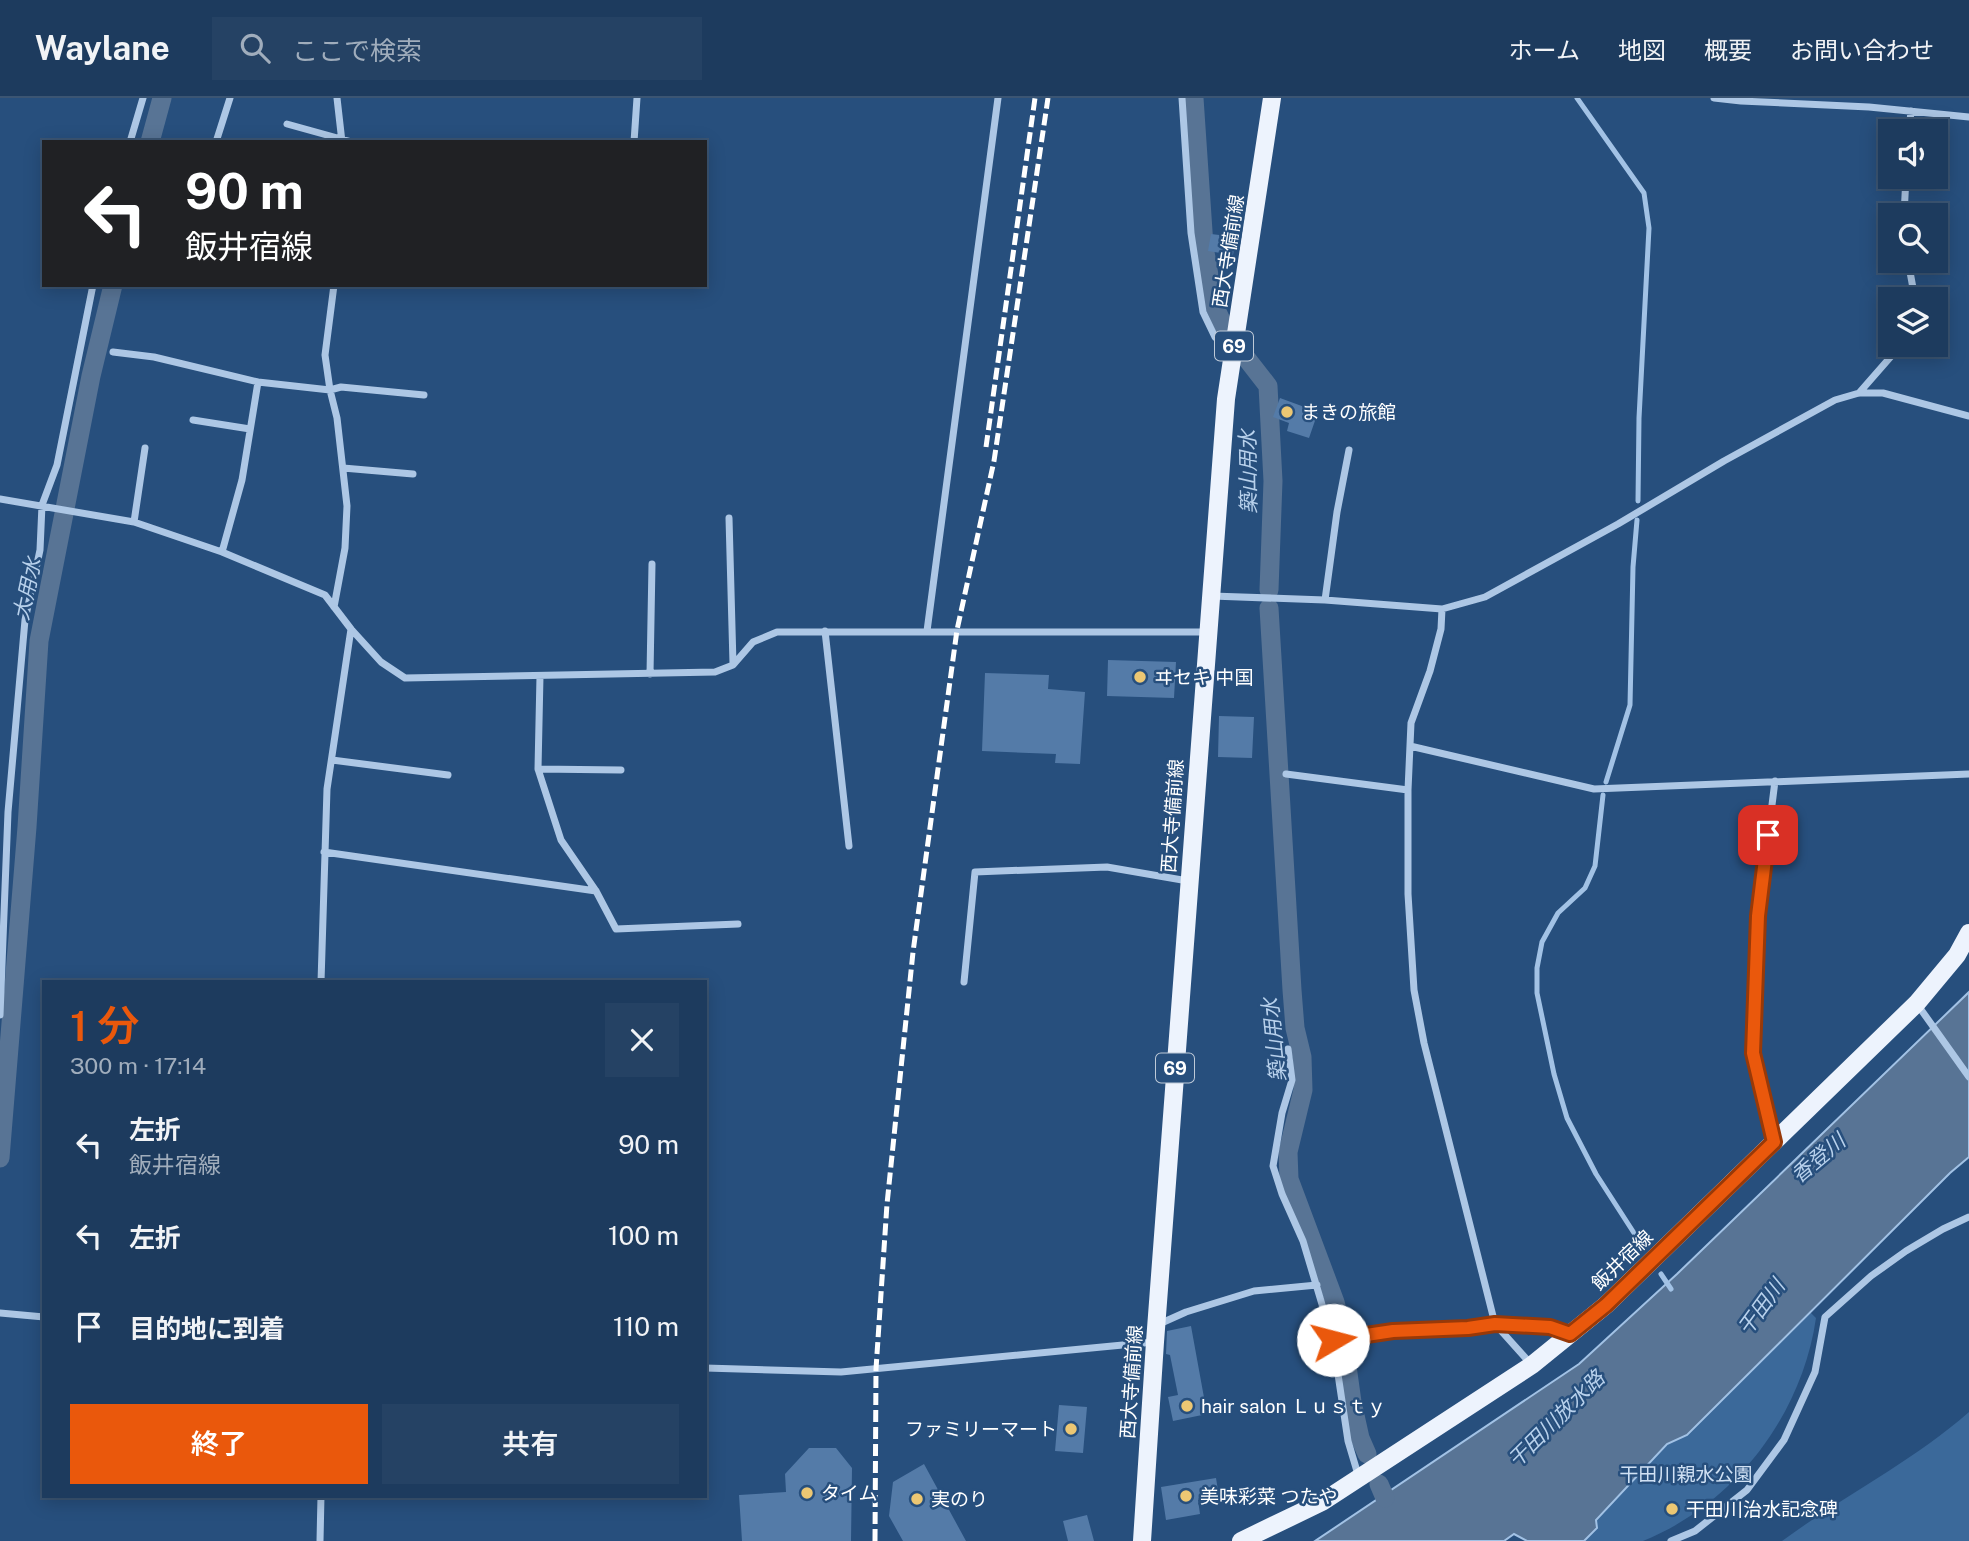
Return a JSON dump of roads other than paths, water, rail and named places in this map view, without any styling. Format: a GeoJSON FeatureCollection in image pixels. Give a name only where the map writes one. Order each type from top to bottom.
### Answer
{"type":"FeatureCollection","features":[{"type":"Feature","properties":{"kind":"main road","name":"西大寺備前線"},"geometry":{"type":"LineString","coordinates":[[1142,1541],[1155,1334],[1226,399],[1272,98]]}},
{"type":"Feature","properties":{"kind":"main road","name":"飯井宿線"},"geometry":{"type":"LineString","coordinates":[[1241,1541],[1322,1503],[1532,1365],[1606,1305],[1917,1003],[1957,955],[1969,933]]}},
{"type":"Feature","properties":{"kind":"street"},"geometry":{"type":"LineString","coordinates":[[132,140],[143,98]]}},
{"type":"Feature","properties":{"kind":"street"},"geometry":{"type":"LineString","coordinates":[[217,140],[230,98]]}},
{"type":"Feature","properties":{"kind":"street"},"geometry":{"type":"LineString","coordinates":[[337,98],[342,140]]}},
{"type":"Feature","properties":{"kind":"street"},"geometry":{"type":"LineString","coordinates":[[634,140],[637,98]]}},
{"type":"Feature","properties":{"kind":"street"},"geometry":{"type":"LineString","coordinates":[[927,631],[998,98]]}},
{"type":"Feature","properties":{"kind":"street"},"geometry":{"type":"LineString","coordinates":[[1182,98],[1191,233],[1203,312],[1215,337],[1233,352]]}},
{"type":"Feature","properties":{"kind":"street"},"geometry":{"type":"LineString","coordinates":[[1714,98],[1741,102],[1849,102],[1969,117]]}},
{"type":"Feature","properties":{"kind":"street"},"geometry":{"type":"LineString","coordinates":[[1910,119],[1911,111]]}},
{"type":"Feature","properties":{"kind":"street"},"geometry":{"type":"LineString","coordinates":[[287,124],[339,140]]}},
{"type":"Feature","properties":{"kind":"street"},"geometry":{"type":"LineString","coordinates":[[0,1016],[8,812],[24,620],[93,287]]}},
{"type":"Feature","properties":{"kind":"street"},"geometry":{"type":"LineString","coordinates":[[334,287],[325,355],[337,418],[347,506],[345,548],[334,607]]}},
{"type":"Feature","properties":{"kind":"street"},"geometry":{"type":"LineString","coordinates":[[113,352],[154,357],[258,382],[330,390],[341,387],[424,395]]}},
{"type":"Feature","properties":{"kind":"street"},"geometry":{"type":"LineString","coordinates":[[1859,393],[1890,357]]}},
{"type":"Feature","properties":{"kind":"street"},"geometry":{"type":"LineString","coordinates":[[222,552],[242,480],[258,382]]}},
{"type":"Feature","properties":{"kind":"street"},"geometry":{"type":"LineString","coordinates":[[1211,596],[1325,600],[1442,609],[1485,597],[1835,400],[1859,393],[1883,393],[1969,416]]}},
{"type":"Feature","properties":{"kind":"street"},"geometry":{"type":"LineString","coordinates":[[192,420],[250,429]]}},
{"type":"Feature","properties":{"kind":"street"},"geometry":{"type":"LineString","coordinates":[[134,522],[145,448]]}},
{"type":"Feature","properties":{"kind":"street"},"geometry":{"type":"LineString","coordinates":[[1325,600],[1349,450]]}},
{"type":"Feature","properties":{"kind":"street"},"geometry":{"type":"LineString","coordinates":[[343,468],[413,474]]}},
{"type":"Feature","properties":{"kind":"street"},"geometry":{"type":"LineString","coordinates":[[0,499],[134,522],[222,552],[325,595],[381,662],[405,678],[715,673],[733,665],[753,642],[777,632],[1207,632]]}},
{"type":"Feature","properties":{"kind":"street"},"geometry":{"type":"LineString","coordinates":[[729,517],[733,665]]}},
{"type":"Feature","properties":{"kind":"street"},"geometry":{"type":"LineString","coordinates":[[650,674],[652,564]]}},
{"type":"Feature","properties":{"kind":"street"},"geometry":{"type":"LineString","coordinates":[[1442,609],[1441,629],[1411,723],[1408,894],[1414,990],[1424,1043],[1495,1324],[1532,1365]]}},
{"type":"Feature","properties":{"kind":"street"},"geometry":{"type":"LineString","coordinates":[[321,980],[327,789],[351,629]]}},
{"type":"Feature","properties":{"kind":"street"},"geometry":{"type":"LineString","coordinates":[[825,631],[849,846]]}},
{"type":"Feature","properties":{"kind":"street"},"geometry":{"type":"LineString","coordinates":[[540,677],[538,769],[561,840],[596,891],[617,929],[738,924]]}},
{"type":"Feature","properties":{"kind":"street"},"geometry":{"type":"LineString","coordinates":[[1410,746],[1594,789],[1626,790],[1969,774]]}},
{"type":"Feature","properties":{"kind":"street"},"geometry":{"type":"LineString","coordinates":[[332,760],[448,775]]}},
{"type":"Feature","properties":{"kind":"street"},"geometry":{"type":"LineString","coordinates":[[538,769],[621,771]]}},
{"type":"Feature","properties":{"kind":"street"},"geometry":{"type":"LineString","coordinates":[[1286,774],[1408,790]]}},
{"type":"Feature","properties":{"kind":"street"},"geometry":{"type":"LineString","coordinates":[[1774,1142],[1753,1053],[1758,916],[1775,781]]}},
{"type":"Feature","properties":{"kind":"street"},"geometry":{"type":"LineString","coordinates":[[324,852],[596,891]]}},
{"type":"Feature","properties":{"kind":"street"},"geometry":{"type":"LineString","coordinates":[[964,982],[975,872],[1107,867],[1189,881]]}},
{"type":"Feature","properties":{"kind":"street"},"geometry":{"type":"LineString","coordinates":[[1917,1003],[1969,1077]]}},
{"type":"Feature","properties":{"kind":"street"},"geometry":{"type":"LineString","coordinates":[[1288,1049],[1292,1080],[1282,1113],[1273,1166],[1303,1241],[1335,1340],[1348,1441],[1360,1478]]}},
{"type":"Feature","properties":{"kind":"street"},"geometry":{"type":"LineString","coordinates":[[1671,1541],[1695,1531],[1747,1490],[1784,1440],[1815,1373],[1825,1317],[1871,1276],[1906,1251],[1943,1228],[1969,1217]]}},
{"type":"Feature","properties":{"kind":"street"},"geometry":{"type":"LineString","coordinates":[[707,1368],[841,1372],[1155,1334],[1186,1312],[1254,1291],[1317,1285]]}},
{"type":"Feature","properties":{"kind":"street"},"geometry":{"type":"LineString","coordinates":[[0,1313],[42,1317]]}},
{"type":"Feature","properties":{"kind":"street"},"geometry":{"type":"LineString","coordinates":[[1335,1340],[1393,1331],[1468,1328],[1495,1324],[1550,1327],[1570,1334]]}},
{"type":"Feature","properties":{"kind":"street"},"geometry":{"type":"LineString","coordinates":[[320,1541],[321,1498]]}},
{"type":"Feature","properties":{"kind":"water"},"geometry":{"type":"Polygon","coordinates":[[[1969,992],[1969,1157],[1687,1435],[1667,1444],[1596,1520],[1597,1528],[1584,1541],[1527,1541],[1514,1534],[1504,1541],[1315,1541],[1579,1364],[1677,1274],[1969,992]]]}},
{"type":"Feature","properties":{"kind":"waterway","name":"大用水"},"geometry":{"type":"LineString","coordinates":[[151,140],[162,98]]}},
{"type":"Feature","properties":{"kind":"waterway","name":"築山用水"},"geometry":{"type":"LineString","coordinates":[[1194,98],[1204,246],[1214,305],[1226,331]]}},
{"type":"Feature","properties":{"kind":"waterway"},"geometry":{"type":"LineString","coordinates":[[1577,98],[1644,193],[1649,228],[1639,418],[1638,501]]}},
{"type":"Feature","properties":{"kind":"waterway","name":"大用水"},"geometry":{"type":"LineString","coordinates":[[0,1158],[39,641],[91,376],[113,287]]}},
{"type":"Feature","properties":{"kind":"waterway","name":"築山用水"},"geometry":{"type":"LineString","coordinates":[[1247,359],[1268,386],[1273,481],[1269,590]]}},
{"type":"Feature","properties":{"kind":"waterway"},"geometry":{"type":"LineString","coordinates":[[1606,782],[1630,705],[1633,567],[1637,520]]}},
{"type":"Feature","properties":{"kind":"waterway","name":"築山用水"},"geometry":{"type":"LineString","coordinates":[[1269,608],[1292,990],[1295,1028],[1302,1057],[1303,1090],[1288,1152],[1289,1179],[1335,1302],[1342,1330],[1352,1402],[1360,1438],[1367,1454]]}},
{"type":"Feature","properties":{"kind":"waterway"},"geometry":{"type":"LineString","coordinates":[[1603,795],[1595,866],[1585,888],[1558,913],[1542,942],[1537,968],[1537,993],[1554,1074],[1567,1118],[1596,1174],[1643,1247]]}},
{"type":"Feature","properties":{"kind":"waterway"},"geometry":{"type":"LineString","coordinates":[[1661,1274],[1671,1289]]}},
{"type":"Feature","properties":{"kind":"waterway","name":"築山用水"},"geometry":{"type":"LineString","coordinates":[[1379,1484],[1385,1498]]}},
{"type":"Feature","properties":{"kind":"railway"},"geometry":{"type":"LineString","coordinates":[[986,447],[1035,98]]}},
{"type":"Feature","properties":{"kind":"railway"},"geometry":{"type":"LineString","coordinates":[[875,1541],[876,1369],[887,1204],[913,952],[957,630],[994,461],[1048,98]]}},
{"type":"Feature","properties":{"kind":"place","name":"まきの旅館"},"geometry":{"type":"Point","coordinates":[1287,412]}},
{"type":"Feature","properties":{"kind":"place","name":"ヰセキ 中国"},"geometry":{"type":"Point","coordinates":[1140,677]}},
{"type":"Feature","properties":{"kind":"place","name":"hair salon Ｌｕｓｔｙ"},"geometry":{"type":"Point","coordinates":[1187,1406]}},
{"type":"Feature","properties":{"kind":"place","name":"ファミリーマート"},"geometry":{"type":"Point","coordinates":[1071,1429]}},
{"type":"Feature","properties":{"kind":"place","name":"タイム"},"geometry":{"type":"Point","coordinates":[807,1493]}},
{"type":"Feature","properties":{"kind":"place","name":"美味彩菜 つたや"},"geometry":{"type":"Point","coordinates":[1186,1496]}},
{"type":"Feature","properties":{"kind":"place","name":"実のり"},"geometry":{"type":"Point","coordinates":[917,1499]}},
{"type":"Feature","properties":{"kind":"place","name":"干田川治水記念碑"},"geometry":{"type":"Point","coordinates":[1672,1509]}},
{"type":"Feature","properties":{"kind":"water label","name":"香登川"},"geometry":{"type":"Point","coordinates":[1818,1158]}},
{"type":"Feature","properties":{"kind":"water label","name":"干田川"},"geometry":{"type":"Point","coordinates":[1761,1307]}},
{"type":"Feature","properties":{"kind":"water label","name":"干田川放水路"},"geometry":{"type":"Point","coordinates":[1556,1419]}},
{"type":"Feature","properties":{"kind":"park label","name":"干田川親水公園"},"geometry":{"type":"Point","coordinates":[1686,1474]}}]}
